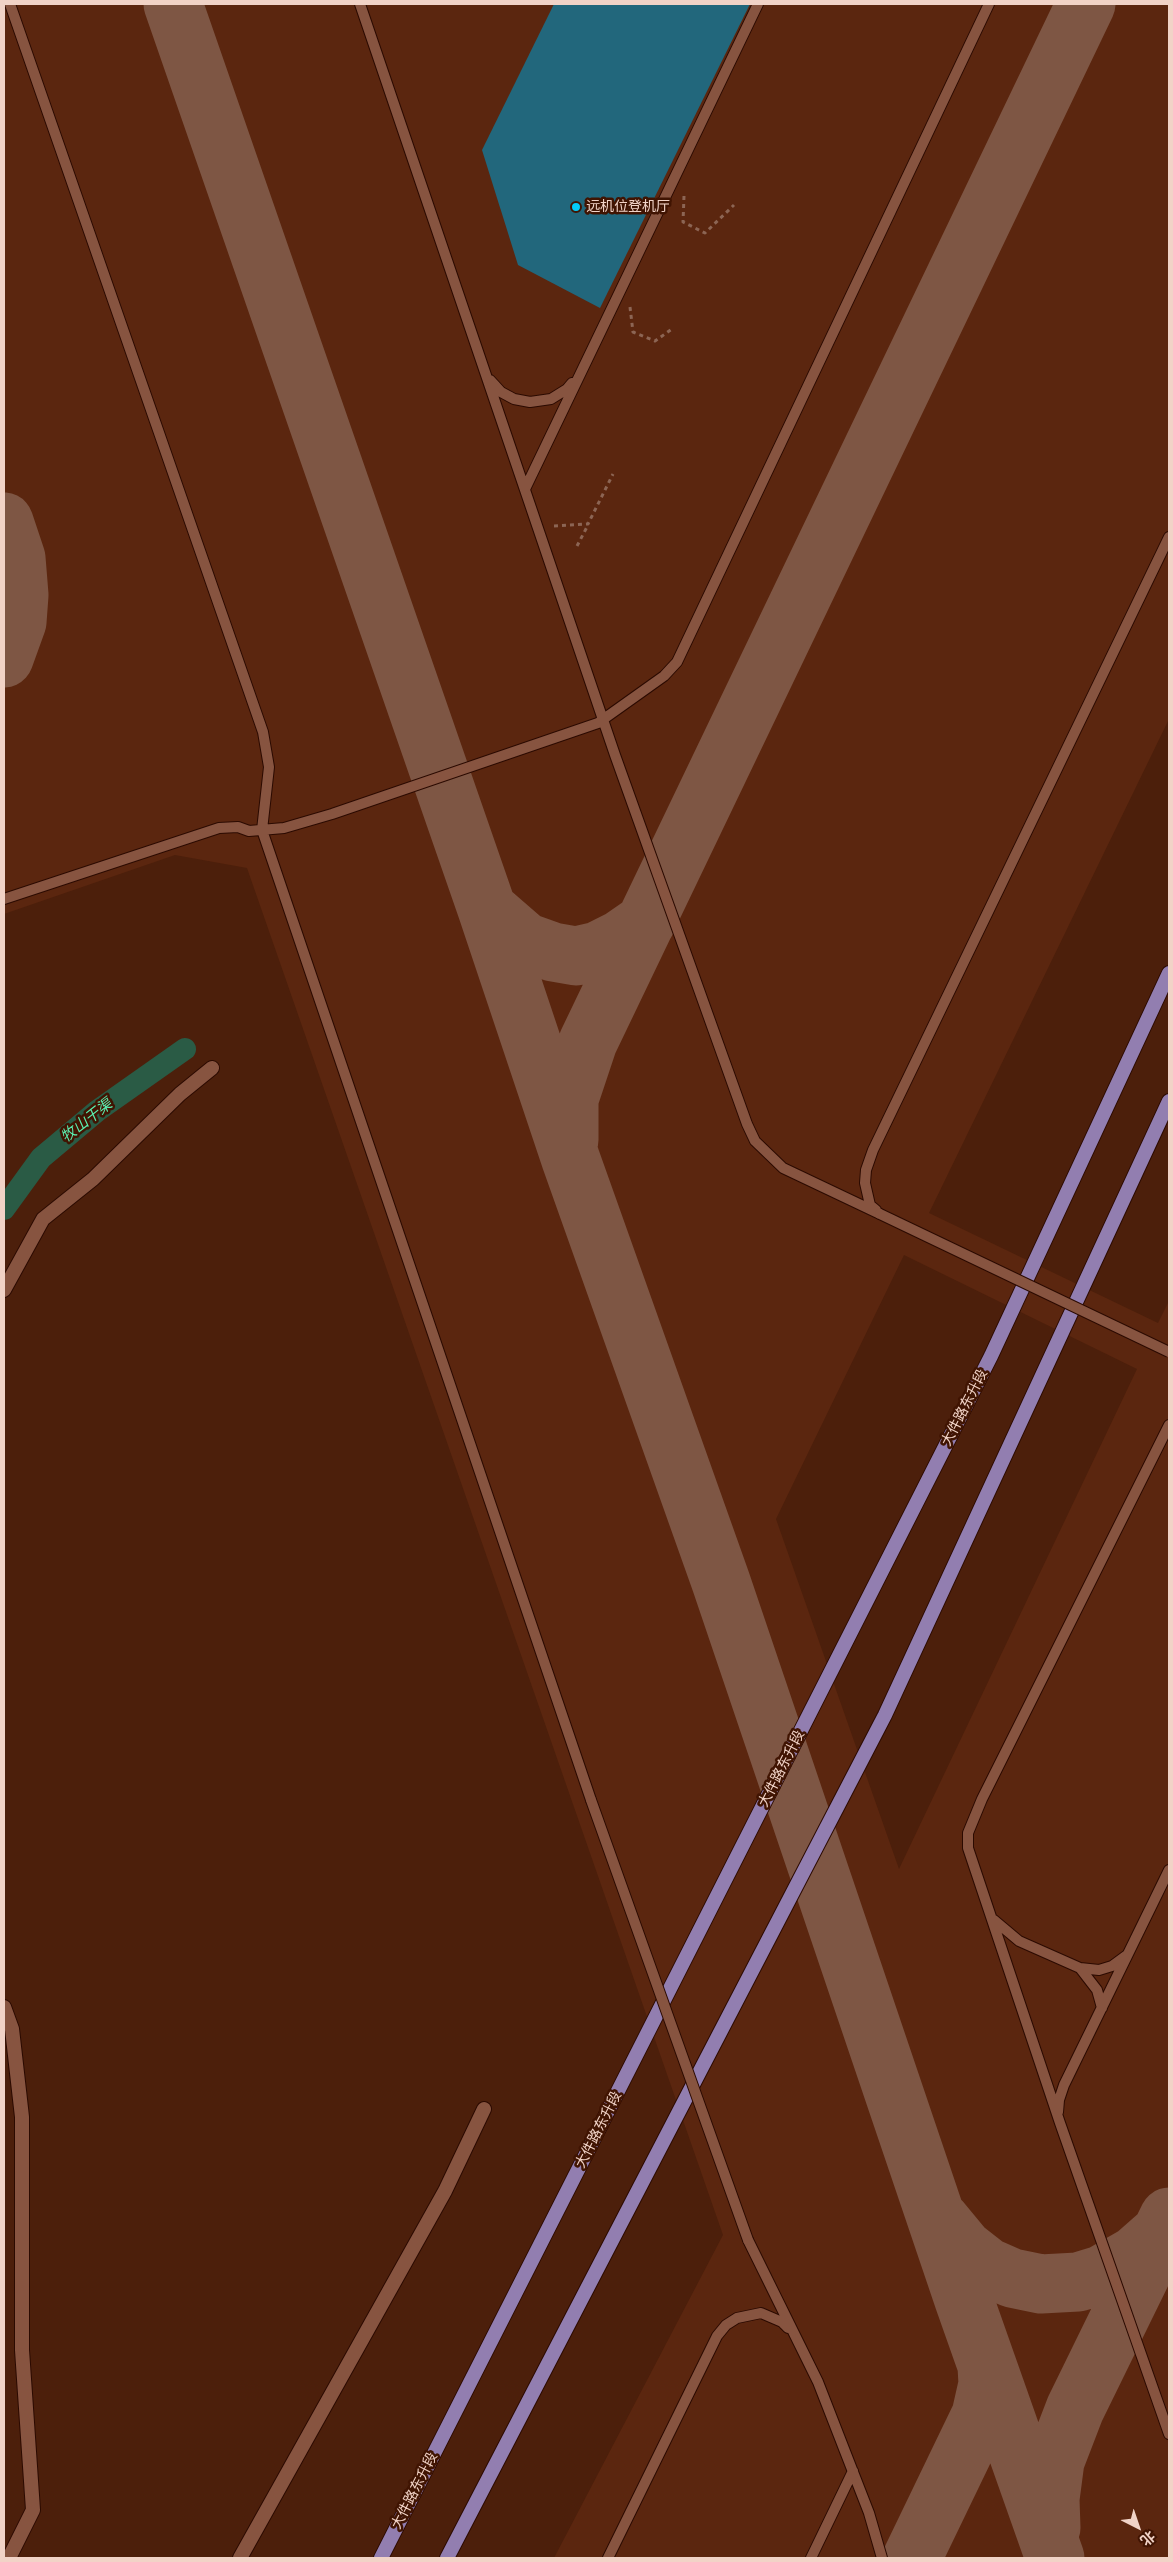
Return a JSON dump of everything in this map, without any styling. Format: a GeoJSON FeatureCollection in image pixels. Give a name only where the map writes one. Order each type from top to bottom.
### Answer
{"type":"FeatureCollection","features":[{"type":"Feature","properties":{"kind":"main road","name":"大件路东升段"},"geometry":{"type":"LineString","coordinates":[[381,2558],[991,1356],[1169,973]]}},
{"type":"Feature","properties":{"kind":"main road"},"geometry":{"type":"LineString","coordinates":[[448,2558],[885,1715],[1169,1101]]}},
{"type":"Feature","properties":{"kind":"street"},"geometry":{"type":"LineString","coordinates":[[4,1290],[43,1219],[94,1179],[180,1094],[212,1068]]}},
{"type":"Feature","properties":{"kind":"street"},"geometry":{"type":"LineString","coordinates":[[4,2007],[12,2029],[22,2117],[22,2350],[33,2510],[9,2558]]}},
{"type":"Feature","properties":{"kind":"street"},"geometry":{"type":"LineString","coordinates":[[240,2558],[445,2191],[484,2109]]}},
{"type":"Feature","properties":{"kind":"lane"},"geometry":{"type":"LineString","coordinates":[[10,4],[263,732],[269,767],[262,830],[591,1800],[748,2240],[818,2382],[869,2513],[882,2558]]}},
{"type":"Feature","properties":{"kind":"lane"},"geometry":{"type":"LineString","coordinates":[[360,4],[604,720],[754,1141],[783,1168],[1169,1352]]}},
{"type":"Feature","properties":{"kind":"lane"},"geometry":{"type":"LineString","coordinates":[[525,489],[758,4]]}},
{"type":"Feature","properties":{"kind":"lane"},"geometry":{"type":"LineString","coordinates":[[4,899],[219,828],[262,830],[284,828],[332,814],[604,720],[664,676],[676,662],[989,4]]}},
{"type":"Feature","properties":{"kind":"lane"},"geometry":{"type":"LineString","coordinates":[[487,378],[501,392],[514,399],[530,402],[551,399],[567,390],[583,368]]}},
{"type":"Feature","properties":{"kind":"lane"},"geometry":{"type":"LineString","coordinates":[[880,1214],[870,1205],[866,1196],[866,1170],[873,1150],[1169,537]]}},
{"type":"Feature","properties":{"kind":"lane"},"geometry":{"type":"LineString","coordinates":[[1169,1425],[982,1799],[968,1833],[968,1848],[991,1918],[1060,2123],[1169,2434]]}},
{"type":"Feature","properties":{"kind":"lane"},"geometry":{"type":"LineString","coordinates":[[1060,2123],[1059,2100],[1064,2085],[1169,1870]]}},
{"type":"Feature","properties":{"kind":"lane"},"geometry":{"type":"LineString","coordinates":[[991,1918],[1003,1930],[1020,1941],[1080,1968],[1099,1970],[1112,1966],[1127,1955]]}},
{"type":"Feature","properties":{"kind":"lane"},"geometry":{"type":"LineString","coordinates":[[1080,1968],[1097,1990],[1102,2008]]}},
{"type":"Feature","properties":{"kind":"lane"},"geometry":{"type":"LineString","coordinates":[[608,2558],[711,2346],[726,2325],[737,2318],[761,2313],[782,2322],[794,2334]]}},
{"type":"Feature","properties":{"kind":"lane"},"geometry":{"type":"LineString","coordinates":[[811,2558],[853,2471]]}},
{"type":"Feature","properties":{"kind":"path"},"geometry":{"type":"LineString","coordinates":[[685,192],[683,222],[705,233],[734,204]]}},
{"type":"Feature","properties":{"kind":"path"},"geometry":{"type":"LineString","coordinates":[[627,276],[633,332],[655,341],[672,329]]}},
{"type":"Feature","properties":{"kind":"path"},"geometry":{"type":"LineString","coordinates":[[577,546],[612,474]]}},
{"type":"Feature","properties":{"kind":"path"},"geometry":{"type":"LineString","coordinates":[[538,527],[588,524]]}},
{"type":"Feature","properties":{"kind":"shaded area"},"geometry":{"type":"Polygon","coordinates":[[[4,4],[1169,4],[1169,719],[929,1213],[1158,1323],[1169,1301],[1169,2558],[554,2558],[723,2235],[247,868],[175,855],[4,914],[4,4]],[[904,1255],[776,1519],[899,1869],[1137,1369],[904,1255]]]}},
{"type":"Feature","properties":{"kind":"building","name":"远机位登机厅"},"geometry":{"type":"Polygon","coordinates":[[[554,4],[750,4],[600,308],[518,265],[482,150],[554,4]]]}},
{"type":"Feature","properties":{"kind":"waterway","name":"牧山干渠"},"geometry":{"type":"LineString","coordinates":[[4,1209],[41,1158],[97,1111],[185,1049]]}},
{"type":"Feature","properties":{"kind":"taxiway"},"geometry":{"type":"LineString","coordinates":[[173,4],[487,909],[571,1160],[721,1582],[964,2300],[1055,2558]]}},
{"type":"Feature","properties":{"kind":"taxiway"},"geometry":{"type":"LineString","coordinates":[[569,1140],[569,1099],[588,1042],[1086,4]]}},
{"type":"Feature","properties":{"kind":"taxiway"},"geometry":{"type":"LineString","coordinates":[[4,522],[16,558],[19,595],[17,622],[4,658]]}},
{"type":"Feature","properties":{"kind":"taxiway"},"geometry":{"type":"LineString","coordinates":[[487,909],[525,942],[553,952],[576,956],[598,951],[620,940],[646,922]]}},
{"type":"Feature","properties":{"kind":"taxiway"},"geometry":{"type":"LineString","coordinates":[[1051,2528],[1050,2499],[1055,2461],[1075,2409],[1169,2217]]}},
{"type":"Feature","properties":{"kind":"taxiway"},"geometry":{"type":"LineString","coordinates":[[940,2220],[964,2249],[987,2267],[1012,2278],[1041,2284],[1078,2282],[1101,2275],[1136,2255],[1161,2233]]}},
{"type":"Feature","properties":{"kind":"taxiway"},"geometry":{"type":"LineString","coordinates":[[912,2558],[981,2415],[988,2384],[987,2366]]}},
{"type":"Feature","properties":{"kind":"place","name":"远机位登机厅"},"geometry":{"type":"Point","coordinates":[576,207]}}]}
